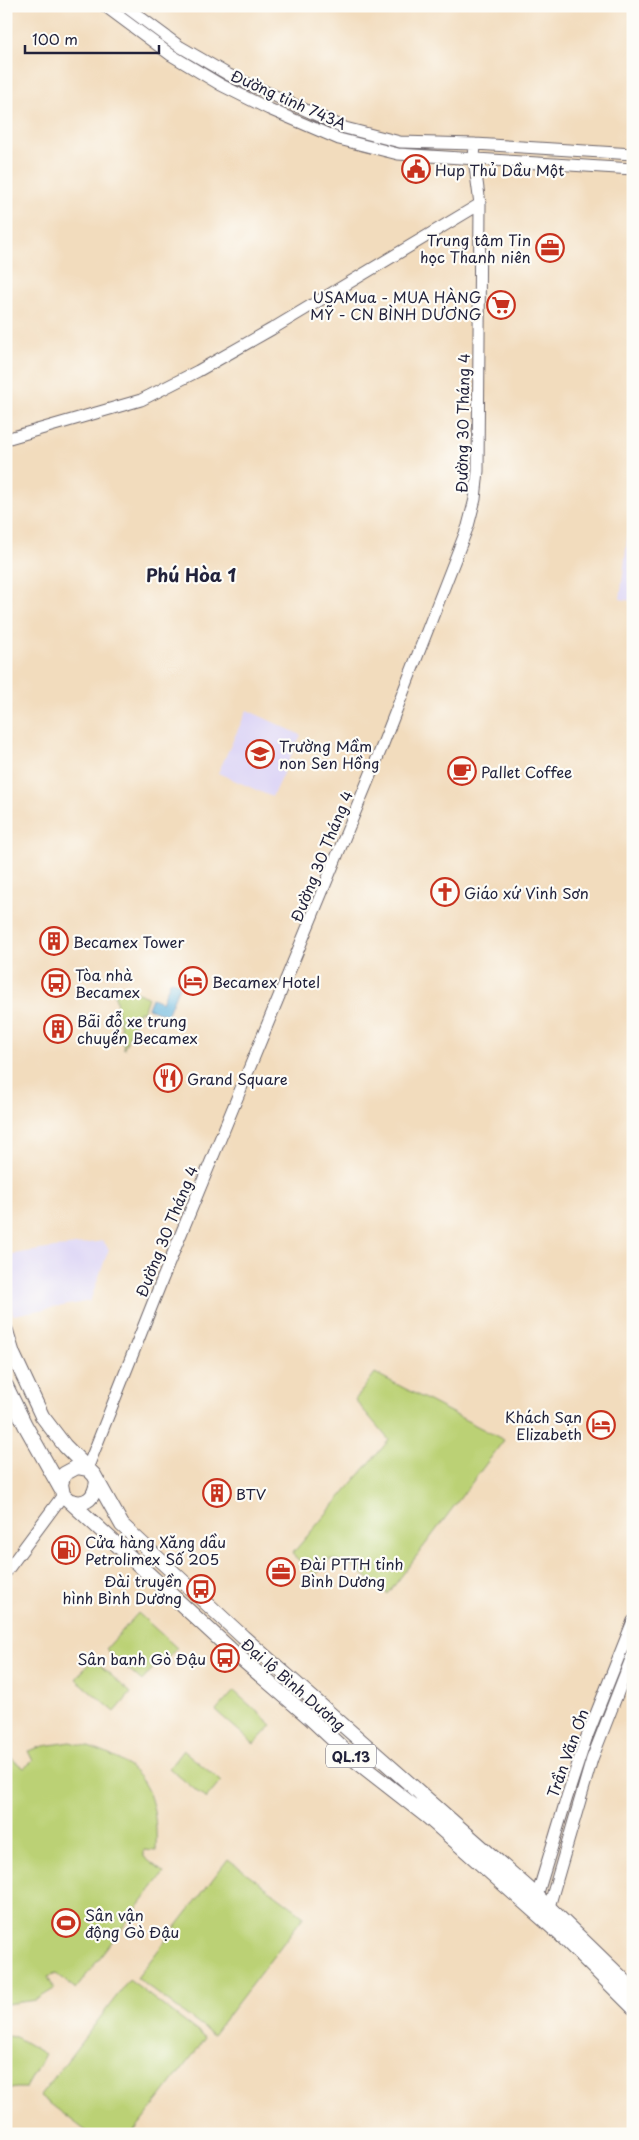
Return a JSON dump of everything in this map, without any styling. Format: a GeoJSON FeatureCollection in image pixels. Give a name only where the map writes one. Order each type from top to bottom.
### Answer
{"type":"FeatureCollection","features":[{"type":"Feature","properties":{"kind":"highway","name":"QL.13"},"geometry":{"type":"LineString","coordinates":[[6,1331],[13,1354],[42,1416],[65,1446],[97,1481]]}},
{"type":"Feature","properties":{"kind":"highway","name":"Đại lộ Bình Dương"},"geometry":{"type":"LineString","coordinates":[[6,1386],[25,1425],[65,1495],[230,1649],[310,1718],[356,1761],[429,1818],[560,1934],[633,2007]]}},
{"type":"Feature","properties":{"kind":"highway"},"geometry":{"type":"LineString","coordinates":[[88,1469],[77,1467],[68,1471],[62,1479],[65,1495],[82,1503],[95,1494],[97,1481]]}},
{"type":"Feature","properties":{"kind":"highway","name":"Đại lộ Bình Dương"},"geometry":{"type":"LineString","coordinates":[[97,1481],[122,1525],[141,1544],[250,1643],[537,1896],[633,1989]]}},
{"type":"Feature","properties":{"kind":"main road","name":"Đường tỉnh 743A"},"geometry":{"type":"LineString","coordinates":[[105,6],[171,56],[221,85],[269,109],[339,139],[398,154],[633,169]]}},
{"type":"Feature","properties":{"kind":"main road","name":"Đường tỉnh 743A"},"geometry":{"type":"LineString","coordinates":[[125,6],[179,46],[229,75],[344,128],[400,142],[475,144],[633,154]]}},
{"type":"Feature","properties":{"kind":"main road","name":"Đường 30 Tháng 4"},"geometry":{"type":"LineString","coordinates":[[88,1469],[162,1280],[381,749],[468,526],[475,499],[478,471],[480,204],[474,159],[475,144]]}},
{"type":"Feature","properties":{"kind":"main road"},"geometry":{"type":"LineString","coordinates":[[6,440],[141,400],[198,372],[480,204]]}},
{"type":"Feature","properties":{"kind":"main road"},"geometry":{"type":"LineString","coordinates":[[6,1572],[65,1495]]}},
{"type":"Feature","properties":{"kind":"main road","name":"Trần Văn Ơn"},"geometry":{"type":"LineString","coordinates":[[537,1896],[566,1797],[586,1739],[633,1622]]}},
{"type":"Feature","properties":{"kind":"main road","name":"Trần Văn Ơn"},"geometry":{"type":"LineString","coordinates":[[549,1907],[592,1759],[633,1654]]}},
{"type":"Feature","properties":{"kind":"shaded area"},"geometry":{"type":"Polygon","coordinates":[[[633,461],[633,601],[620,599],[632,501],[628,500],[633,461]]]}},
{"type":"Feature","properties":{"kind":"shaded area","name":"Trường Mầm non Sen Hồng"},"geometry":{"type":"Polygon","coordinates":[[[247,710],[301,735],[272,797],[218,773],[247,710]]]}},
{"type":"Feature","properties":{"kind":"shaded area"},"geometry":{"type":"Polygon","coordinates":[[[103,1241],[109,1249],[90,1301],[13,1315],[6,1284],[6,1255],[103,1241]]]}},
{"type":"Feature","properties":{"kind":"green space"},"geometry":{"type":"Polygon","coordinates":[[[113,983],[148,997],[143,1012],[139,1011],[124,1049],[113,983]]]}},
{"type":"Feature","properties":{"kind":"green space"},"geometry":{"type":"Polygon","coordinates":[[[375,1373],[504,1440],[388,1594],[351,1565],[330,1559],[316,1575],[292,1554],[389,1440],[355,1400],[375,1373]]]}},
{"type":"Feature","properties":{"kind":"green space"},"geometry":{"type":"Polygon","coordinates":[[[138,1613],[177,1648],[160,1666],[157,1664],[142,1681],[106,1649],[138,1613]]]}},
{"type":"Feature","properties":{"kind":"green space"},"geometry":{"type":"Polygon","coordinates":[[[93,1659],[131,1693],[115,1712],[76,1679],[93,1659]]]}},
{"type":"Feature","properties":{"kind":"green space"},"geometry":{"type":"Polygon","coordinates":[[[234,1691],[272,1725],[254,1744],[216,1711],[234,1691]]]}},
{"type":"Feature","properties":{"kind":"green space","name":"Sân vận động Gò Đậu"},"geometry":{"type":"Polygon","coordinates":[[[70,1742],[93,1748],[112,1756],[127,1765],[139,1777],[148,1790],[156,1827],[156,1851],[144,1850],[144,1857],[164,1873],[76,1989],[56,1974],[48,1977],[54,1989],[36,2000],[6,2004],[6,1755],[24,1768],[33,1761],[28,1751],[44,1746],[70,1742]]]}},
{"type":"Feature","properties":{"kind":"green space"},"geometry":{"type":"Polygon","coordinates":[[[183,1750],[221,1781],[206,1799],[169,1768],[183,1750]]]}},
{"type":"Feature","properties":{"kind":"green space"},"geometry":{"type":"Polygon","coordinates":[[[228,1859],[304,1916],[213,2035],[137,1978],[228,1859]]]}},
{"type":"Feature","properties":{"kind":"green space"},"geometry":{"type":"Polygon","coordinates":[[[129,1980],[206,2038],[132,2134],[90,2134],[40,2096],[129,1980]]]}},
{"type":"Feature","properties":{"kind":"green space"},"geometry":{"type":"Polygon","coordinates":[[[6,2036],[16,2037],[45,2054],[26,2088],[6,2090],[6,2036]]]}},
{"type":"Feature","properties":{"kind":"water"},"geometry":{"type":"Polygon","coordinates":[[[171,980],[180,984],[167,1015],[148,1008],[152,998],[162,1002],[171,980]]]}},
{"type":"Feature","properties":{"kind":"place","name":"Hup Thủ Dầu Một"},"geometry":{"type":"Point","coordinates":[416,169]}},
{"type":"Feature","properties":{"kind":"place","name":"Trung tâm Tin học Thanh niên"},"geometry":{"type":"Point","coordinates":[550,248]}},
{"type":"Feature","properties":{"kind":"place","name":"USAMua - MUA HÀNG MỸ - CN BÌNH DƯƠNG"},"geometry":{"type":"Point","coordinates":[501,305]}},
{"type":"Feature","properties":{"kind":"place","name":"Trường Mầm non Sen Hồng"},"geometry":{"type":"Point","coordinates":[260,754]}},
{"type":"Feature","properties":{"kind":"place","name":"Pallet Coffee"},"geometry":{"type":"Point","coordinates":[462,771]}},
{"type":"Feature","properties":{"kind":"place","name":"Giáo xứ Vinh Sơn"},"geometry":{"type":"Point","coordinates":[445,892]}},
{"type":"Feature","properties":{"kind":"place","name":"Becamex Tower"},"geometry":{"type":"Point","coordinates":[54,941]}},
{"type":"Feature","properties":{"kind":"place","name":"Becamex Hotel"},"geometry":{"type":"Point","coordinates":[193,981]}},
{"type":"Feature","properties":{"kind":"place","name":"Tòa nhà Becamex"},"geometry":{"type":"Point","coordinates":[56,983]}},
{"type":"Feature","properties":{"kind":"place","name":"Bãi đỗ xe trung chuyển Becamex"},"geometry":{"type":"Point","coordinates":[58,1029]}},
{"type":"Feature","properties":{"kind":"place","name":"Grand Square"},"geometry":{"type":"Point","coordinates":[168,1078]}},
{"type":"Feature","properties":{"kind":"place","name":"Khách Sạn Elizabeth"},"geometry":{"type":"Point","coordinates":[601,1425]}},
{"type":"Feature","properties":{"kind":"place","name":"BTV"},"geometry":{"type":"Point","coordinates":[217,1493]}},
{"type":"Feature","properties":{"kind":"place","name":"Cửa hàng Xăng dầu Petrolimex Số 205"},"geometry":{"type":"Point","coordinates":[66,1550]}},
{"type":"Feature","properties":{"kind":"place","name":"Đài PTTH tỉnh Bình Dương"},"geometry":{"type":"Point","coordinates":[281,1572]}},
{"type":"Feature","properties":{"kind":"place","name":"Đài truyền hình Bình Dương"},"geometry":{"type":"Point","coordinates":[201,1589]}},
{"type":"Feature","properties":{"kind":"place","name":"Sân banh Gò Đậu"},"geometry":{"type":"Point","coordinates":[225,1658]}},
{"type":"Feature","properties":{"kind":"place","name":"Sân vận động Gò Đậu"},"geometry":{"type":"Point","coordinates":[66,1923]}},
{"type":"Feature","properties":{"kind":"district","name":"Phú Hòa 1"},"geometry":{"type":"Point","coordinates":[191,574]}}]}
